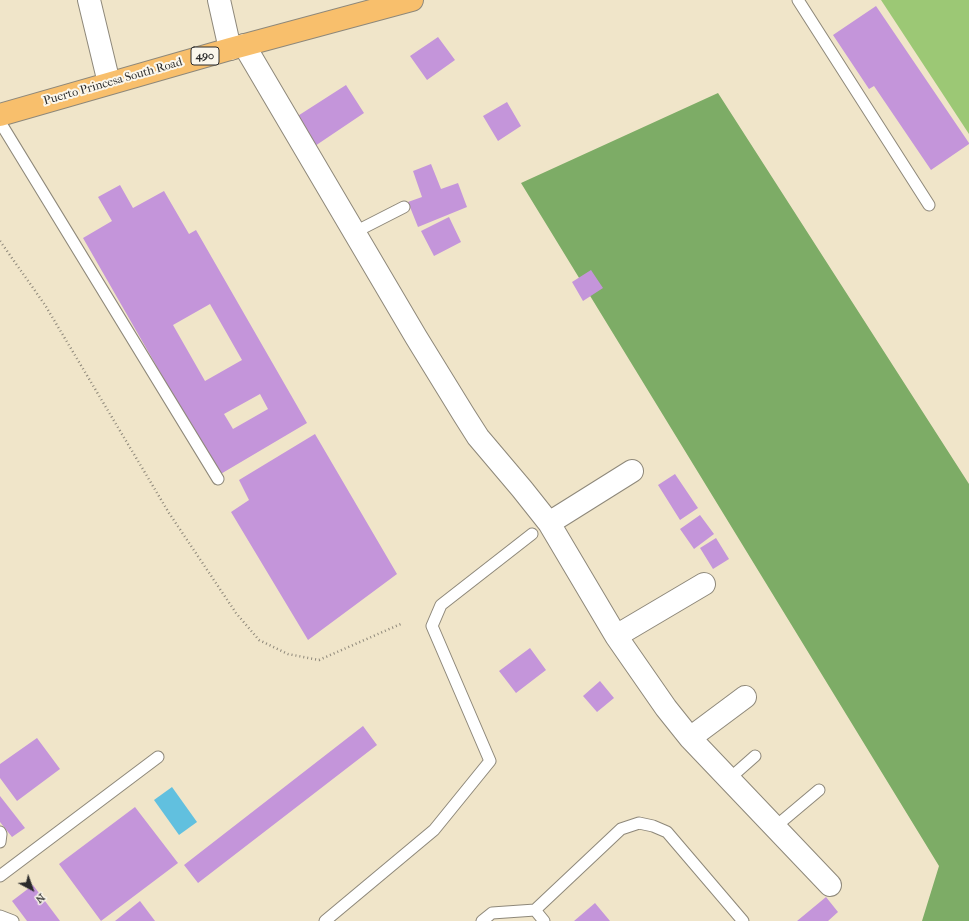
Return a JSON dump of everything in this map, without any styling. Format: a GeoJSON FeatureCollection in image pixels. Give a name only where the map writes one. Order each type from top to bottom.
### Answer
{"type":"FeatureCollection","features":[{"type":"Feature","properties":{"kind":"main road","name":"Puerto Princesa South Road"},"geometry":{"type":"LineString","coordinates":[[0,115],[237,47],[412,0]]}},
{"type":"Feature","properties":{"kind":"street"},"geometry":{"type":"LineString","coordinates":[[89,0],[109,83]]}},
{"type":"Feature","properties":{"kind":"street"},"geometry":{"type":"LineString","coordinates":[[219,0],[237,47],[355,232],[416,337],[478,437],[522,489],[540,529],[666,708],[690,738],[830,885]]}},
{"type":"Feature","properties":{"kind":"street"},"geometry":{"type":"LineString","coordinates":[[540,529],[632,471]]}},
{"type":"Feature","properties":{"kind":"street"},"geometry":{"type":"LineString","coordinates":[[616,636],[704,584]]}},
{"type":"Feature","properties":{"kind":"street"},"geometry":{"type":"LineString","coordinates":[[690,738],[745,697]]}},
{"type":"Feature","properties":{"kind":"lane"},"geometry":{"type":"LineString","coordinates":[[798,0],[929,205]]}},
{"type":"Feature","properties":{"kind":"lane"},"geometry":{"type":"LineString","coordinates":[[0,122],[218,479]]}},
{"type":"Feature","properties":{"kind":"lane"},"geometry":{"type":"LineString","coordinates":[[355,232],[404,207]]}},
{"type":"Feature","properties":{"kind":"lane"},"geometry":{"type":"LineString","coordinates":[[325,921],[434,830],[490,761],[432,626],[441,605],[540,529]]}},
{"type":"Feature","properties":{"kind":"lane"},"geometry":{"type":"LineString","coordinates":[[729,779],[755,756]]}},
{"type":"Feature","properties":{"kind":"lane"},"geometry":{"type":"LineString","coordinates":[[0,876],[158,757]]}},
{"type":"Feature","properties":{"kind":"lane"},"geometry":{"type":"LineString","coordinates":[[775,827],[819,790]]}},
{"type":"Feature","properties":{"kind":"lane"},"geometry":{"type":"LineString","coordinates":[[482,921],[492,914],[535,910],[621,829],[639,823],[667,832],[743,921]]}},
{"type":"Feature","properties":{"kind":"lane"},"geometry":{"type":"LineString","coordinates":[[0,832],[0,842]]}},
{"type":"Feature","properties":{"kind":"lane"},"geometry":{"type":"LineString","coordinates":[[535,910],[544,921]]}},
{"type":"Feature","properties":{"kind":"lane"},"geometry":{"type":"LineString","coordinates":[[0,916],[13,921]]}},
{"type":"Feature","properties":{"kind":"path"},"geometry":{"type":"LineString","coordinates":[[0,241],[45,305],[169,513],[236,613],[259,640],[288,654],[319,660],[403,623]]}},
{"type":"Feature","properties":{"kind":"green space"},"geometry":{"type":"Polygon","coordinates":[[[881,0],[969,0],[969,134],[881,0]]]}},
{"type":"Feature","properties":{"kind":"green space"},"geometry":{"type":"Polygon","coordinates":[[[718,93],[969,484],[969,921],[922,921],[939,866],[521,183],[718,93]]]}},
{"type":"Feature","properties":{"kind":"water"},"geometry":{"type":"Polygon","coordinates":[[[172,787],[197,822],[179,835],[154,800],[172,787]]]}},
{"type":"Feature","properties":{"kind":"building"},"geometry":{"type":"Polygon","coordinates":[[[876,6],[969,143],[931,170],[874,86],[869,89],[833,35],[876,6]]]}},
{"type":"Feature","properties":{"kind":"building"},"geometry":{"type":"Polygon","coordinates":[[[438,37],[455,60],[427,80],[410,56],[438,37]]]}},
{"type":"Feature","properties":{"kind":"building"},"geometry":{"type":"Polygon","coordinates":[[[346,85],[364,113],[312,148],[293,119],[346,85]]]}},
{"type":"Feature","properties":{"kind":"building"},"geometry":{"type":"Polygon","coordinates":[[[507,102],[521,126],[498,141],[483,116],[507,102]]]}},
{"type":"Feature","properties":{"kind":"building"},"geometry":{"type":"Polygon","coordinates":[[[431,164],[441,189],[458,183],[467,207],[418,227],[408,202],[422,197],[413,171],[431,164]]]}},
{"type":"Feature","properties":{"kind":"building"},"geometry":{"type":"Polygon","coordinates":[[[120,185],[133,208],[164,191],[189,234],[196,230],[307,423],[219,475],[83,238],[112,221],[98,197],[120,185]],[[210,304],[173,325],[205,381],[242,360],[210,304]],[[260,394],[224,414],[233,429],[268,409],[260,394]]]}},
{"type":"Feature","properties":{"kind":"building"},"geometry":{"type":"Polygon","coordinates":[[[449,217],[461,242],[434,256],[421,231],[449,217]]]}},
{"type":"Feature","properties":{"kind":"building"},"geometry":{"type":"Polygon","coordinates":[[[591,270],[603,288],[583,301],[572,282],[591,270]]]}},
{"type":"Feature","properties":{"kind":"building"},"geometry":{"type":"Polygon","coordinates":[[[315,434],[397,574],[308,640],[231,512],[249,500],[239,480],[315,434]]]}},
{"type":"Feature","properties":{"kind":"building"},"geometry":{"type":"Polygon","coordinates":[[[675,474],[698,508],[680,520],[658,485],[675,474]]]}},
{"type":"Feature","properties":{"kind":"building"},"geometry":{"type":"Polygon","coordinates":[[[700,515],[714,534],[694,549],[680,529],[700,515]]]}},
{"type":"Feature","properties":{"kind":"building"},"geometry":{"type":"Polygon","coordinates":[[[716,538],[729,559],[713,569],[700,548],[716,538]]]}},
{"type":"Feature","properties":{"kind":"building"},"geometry":{"type":"Polygon","coordinates":[[[530,648],[546,670],[516,693],[499,671],[530,648]]]}},
{"type":"Feature","properties":{"kind":"building"},"geometry":{"type":"Polygon","coordinates":[[[600,681],[614,698],[597,712],[583,696],[600,681]]]}},
{"type":"Feature","properties":{"kind":"building"},"geometry":{"type":"Polygon","coordinates":[[[363,726],[377,745],[198,883],[184,865],[363,726]]]}},
{"type":"Feature","properties":{"kind":"building"},"geometry":{"type":"Polygon","coordinates":[[[37,738],[60,769],[17,801],[0,778],[0,764],[37,738]]]}},
{"type":"Feature","properties":{"kind":"building"},"geometry":{"type":"Polygon","coordinates":[[[0,796],[25,828],[12,837],[0,822],[0,796]]]}},
{"type":"Feature","properties":{"kind":"building"},"geometry":{"type":"Polygon","coordinates":[[[135,807],[178,863],[101,921],[59,864],[135,807]]]}},
{"type":"Feature","properties":{"kind":"building"},"geometry":{"type":"Polygon","coordinates":[[[33,885],[60,921],[27,921],[12,901],[33,885]]]}},
{"type":"Feature","properties":{"kind":"building"},"geometry":{"type":"Polygon","coordinates":[[[826,897],[838,912],[828,921],[797,921],[826,897]]]}},
{"type":"Feature","properties":{"kind":"building"},"geometry":{"type":"Polygon","coordinates":[[[140,901],[155,921],[115,921],[140,901]]]}},
{"type":"Feature","properties":{"kind":"building"},"geometry":{"type":"Polygon","coordinates":[[[595,903],[610,921],[574,921],[595,903]]]}}]}
